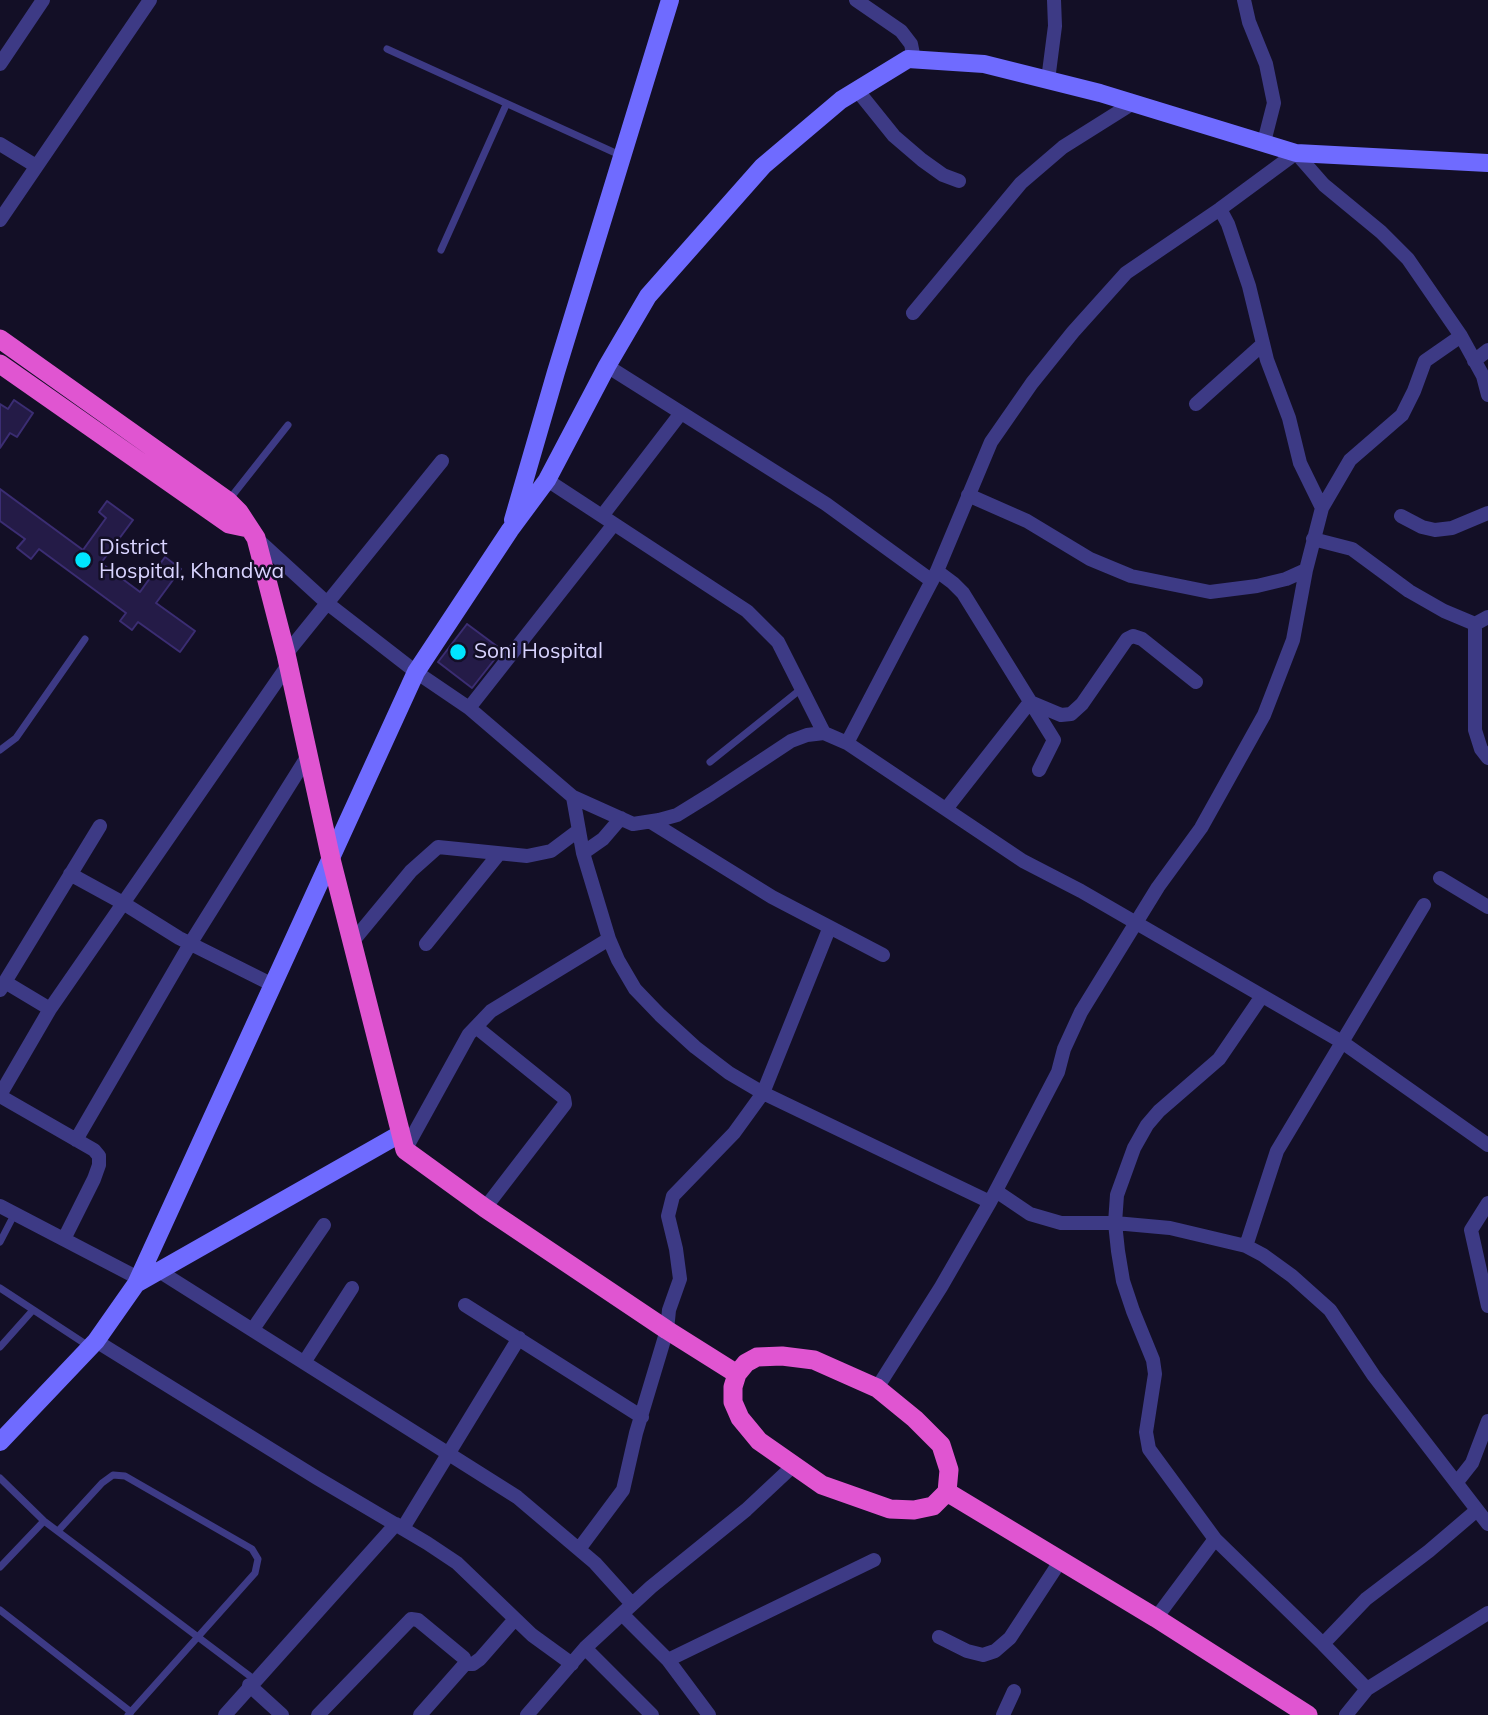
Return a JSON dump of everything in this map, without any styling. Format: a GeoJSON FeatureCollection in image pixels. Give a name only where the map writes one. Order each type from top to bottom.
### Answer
{"type":"FeatureCollection","features":[{"type":"Feature","properties":{"kind":"highway"},"geometry":{"type":"LineString","coordinates":[[0,339],[228,501],[239,512],[252,533],[287,659],[331,859],[402,1142],[485,1208],[667,1331],[737,1374]]}},
{"type":"Feature","properties":{"kind":"highway"},"geometry":{"type":"LineString","coordinates":[[0,364],[229,524],[252,533]]}},
{"type":"Feature","properties":{"kind":"highway"},"geometry":{"type":"LineString","coordinates":[[782,1356],[814,1360],[877,1388],[915,1419],[942,1446],[948,1470],[947,1492],[933,1506],[914,1510],[890,1509],[822,1485],[759,1441],[740,1418],[733,1402],[733,1387],[737,1374],[746,1363],[757,1357],[782,1356]]}},
{"type":"Feature","properties":{"kind":"highway"},"geometry":{"type":"LineString","coordinates":[[947,1492],[1156,1618],[1308,1715]]}},
{"type":"Feature","properties":{"kind":"main road"},"geometry":{"type":"LineString","coordinates":[[510,530],[670,0]]}},
{"type":"Feature","properties":{"kind":"main road"},"geometry":{"type":"LineString","coordinates":[[0,1442],[93,1344],[137,1281],[416,672],[510,530],[547,480],[607,366],[648,296],[763,166],[841,100],[908,59],[985,64],[1133,103],[1296,153],[1488,163]]}},
{"type":"Feature","properties":{"kind":"main road"},"geometry":{"type":"LineString","coordinates":[[137,1281],[402,1142]]}},
{"type":"Feature","properties":{"kind":"street"},"geometry":{"type":"LineString","coordinates":[[0,64],[43,0]]}},
{"type":"Feature","properties":{"kind":"street"},"geometry":{"type":"LineString","coordinates":[[0,220],[150,0]]}},
{"type":"Feature","properties":{"kind":"street"},"geometry":{"type":"LineString","coordinates":[[856,0],[901,31],[911,44],[914,59]]}},
{"type":"Feature","properties":{"kind":"street"},"geometry":{"type":"LineString","coordinates":[[1048,80],[1055,26],[1054,0]]}},
{"type":"Feature","properties":{"kind":"street"},"geometry":{"type":"LineString","coordinates":[[1244,0],[1249,22],[1266,64],[1274,103],[1264,142]]}},
{"type":"Feature","properties":{"kind":"street"},"geometry":{"type":"LineString","coordinates":[[857,90],[894,136],[943,175],[959,181]]}},
{"type":"Feature","properties":{"kind":"street"},"geometry":{"type":"LineString","coordinates":[[913,313],[1021,183],[1063,147],[1133,103]]}},
{"type":"Feature","properties":{"kind":"street"},"geometry":{"type":"LineString","coordinates":[[0,144],[36,166]]}},
{"type":"Feature","properties":{"kind":"street"},"geometry":{"type":"LineString","coordinates":[[847,743],[935,576],[991,442],[1032,383],[1126,273],[1296,153],[1324,185],[1408,258],[1461,336],[1482,376],[1488,395]]}},
{"type":"Feature","properties":{"kind":"street"},"geometry":{"type":"LineString","coordinates":[[1220,209],[1228,224],[1249,286],[1263,344],[1289,418],[1300,463],[1322,508]]}},
{"type":"Feature","properties":{"kind":"street"},"geometry":{"type":"LineString","coordinates":[[877,1388],[941,1287],[993,1196],[1058,1072],[1064,1049],[1082,1013],[1158,887],[1201,828],[1264,715],[1293,640],[1306,570],[1322,508],[1350,460],[1402,415],[1425,360],[1461,336]]}},
{"type":"Feature","properties":{"kind":"street"},"geometry":{"type":"LineString","coordinates":[[1196,404],[1263,344]]}},
{"type":"Feature","properties":{"kind":"street"},"geometry":{"type":"LineString","coordinates":[[1474,361],[1488,350]]}},
{"type":"Feature","properties":{"kind":"street"},"geometry":{"type":"LineString","coordinates":[[607,366],[935,576],[953,583],[963,593],[1054,740],[1039,770]]}},
{"type":"Feature","properties":{"kind":"street"},"geometry":{"type":"LineString","coordinates":[[469,708],[608,520],[681,413]]}},
{"type":"Feature","properties":{"kind":"street"},"geometry":{"type":"LineString","coordinates":[[64,1239],[99,1166],[99,1156],[94,1150],[0,1096],[50,1009],[287,659],[327,603],[442,461]]}},
{"type":"Feature","properties":{"kind":"street"},"geometry":{"type":"LineString","coordinates":[[547,480],[747,611],[778,642],[824,733]]}},
{"type":"Feature","properties":{"kind":"street"},"geometry":{"type":"LineString","coordinates":[[968,495],[1027,521],[1090,559],[1131,576],[1210,592],[1258,586],[1286,579],[1306,570]]}},
{"type":"Feature","properties":{"kind":"street"},"geometry":{"type":"LineString","coordinates":[[1401,516],[1422,527],[1435,530],[1452,528],[1488,513]]}},
{"type":"Feature","properties":{"kind":"street"},"geometry":{"type":"LineString","coordinates":[[252,533],[327,603],[416,672],[469,708],[573,797],[634,824],[651,822],[677,815],[791,741],[824,733],[847,743],[1023,861],[1138,923],[1342,1042],[1488,1145]]}},
{"type":"Feature","properties":{"kind":"street"},"geometry":{"type":"LineString","coordinates":[[1313,539],[1352,549],[1409,591],[1444,611],[1481,620],[1475,730],[1481,749],[1488,758]]}},
{"type":"Feature","properties":{"kind":"street"},"geometry":{"type":"LineString","coordinates":[[1030,702],[1061,715],[1071,714],[1082,704],[1127,639],[1133,636],[1142,639],[1196,682]]}},
{"type":"Feature","properties":{"kind":"street"},"geometry":{"type":"LineString","coordinates":[[946,809],[1030,702]]}},
{"type":"Feature","properties":{"kind":"street"},"geometry":{"type":"LineString","coordinates":[[76,1140],[190,944],[309,754]]}},
{"type":"Feature","properties":{"kind":"street"},"geometry":{"type":"LineString","coordinates":[[573,797],[583,853],[618,960],[635,989],[660,1015],[721,1067],[763,1093],[1030,1213],[1061,1223],[1115,1223],[1170,1228],[1246,1247],[1263,1255],[1331,1310],[1374,1376],[1488,1524]]}},
{"type":"Feature","properties":{"kind":"street"},"geometry":{"type":"LineString","coordinates":[[583,853],[603,839],[621,818]]}},
{"type":"Feature","properties":{"kind":"street"},"geometry":{"type":"LineString","coordinates":[[651,822],[761,891],[883,955]]}},
{"type":"Feature","properties":{"kind":"street"},"geometry":{"type":"LineString","coordinates":[[50,1009],[2,986],[100,826]]}},
{"type":"Feature","properties":{"kind":"street"},"geometry":{"type":"LineString","coordinates":[[353,941],[411,871],[432,851],[445,846],[498,855],[527,856],[551,851],[579,830]]}},
{"type":"Feature","properties":{"kind":"street"},"geometry":{"type":"LineString","coordinates":[[426,944],[498,855]]}},
{"type":"Feature","properties":{"kind":"street"},"geometry":{"type":"LineString","coordinates":[[70,874],[190,944],[273,985]]}},
{"type":"Feature","properties":{"kind":"street"},"geometry":{"type":"LineString","coordinates":[[1440,878],[1488,907]]}},
{"type":"Feature","properties":{"kind":"street"},"geometry":{"type":"LineString","coordinates":[[1246,1247],[1277,1151],[1424,905]]}},
{"type":"Feature","properties":{"kind":"street"},"geometry":{"type":"LineString","coordinates":[[579,1549],[622,1490],[667,1331],[669,1310],[680,1279],[668,1216],[673,1196],[734,1133],[763,1093],[829,929]]}},
{"type":"Feature","properties":{"kind":"street"},"geometry":{"type":"LineString","coordinates":[[402,1142],[469,1034],[491,1011],[609,939]]}},
{"type":"Feature","properties":{"kind":"street"},"geometry":{"type":"LineString","coordinates":[[1262,996],[1219,1059],[1159,1111],[1147,1125],[1123,1175],[1117,1195],[1115,1223],[1123,1281],[1153,1360],[1155,1374],[1146,1432],[1149,1449],[1214,1539],[1367,1689]]}},
{"type":"Feature","properties":{"kind":"street"},"geometry":{"type":"LineString","coordinates":[[476,1027],[559,1094],[565,1104],[485,1208]]}},
{"type":"Feature","properties":{"kind":"street"},"geometry":{"type":"LineString","coordinates":[[1488,1203],[1471,1230],[1488,1306]]}},
{"type":"Feature","properties":{"kind":"street"},"geometry":{"type":"LineString","coordinates":[[0,1206],[137,1281]]}},
{"type":"Feature","properties":{"kind":"street"},"geometry":{"type":"LineString","coordinates":[[253,1329],[324,1225]]}},
{"type":"Feature","properties":{"kind":"street"},"geometry":{"type":"LineString","coordinates":[[159,1270],[517,1497],[595,1563],[709,1715]]}},
{"type":"Feature","properties":{"kind":"street"},"geometry":{"type":"LineString","coordinates":[[304,1361],[352,1288]]}},
{"type":"Feature","properties":{"kind":"street"},"geometry":{"type":"LineString","coordinates":[[465,1305],[642,1416]]}},
{"type":"Feature","properties":{"kind":"street"},"geometry":{"type":"LineString","coordinates":[[225,1715],[252,1682],[399,1526],[450,1453],[519,1338]]}},
{"type":"Feature","properties":{"kind":"street"},"geometry":{"type":"LineString","coordinates":[[93,1344],[457,1563],[532,1635],[572,1664]]}},
{"type":"Feature","properties":{"kind":"street"},"geometry":{"type":"LineString","coordinates":[[1457,1482],[1472,1463],[1488,1421]]}},
{"type":"Feature","properties":{"kind":"street"},"geometry":{"type":"LineString","coordinates":[[527,1715],[585,1648],[627,1609],[746,1510],[793,1466]]}},
{"type":"Feature","properties":{"kind":"street"},"geometry":{"type":"LineString","coordinates":[[1323,1644],[1366,1599],[1477,1510]]}},
{"type":"Feature","properties":{"kind":"street"},"geometry":{"type":"LineString","coordinates":[[1156,1618],[1214,1539]]}},
{"type":"Feature","properties":{"kind":"street"},"geometry":{"type":"LineString","coordinates":[[668,1660],[874,1560]]}},
{"type":"Feature","properties":{"kind":"street"},"geometry":{"type":"LineString","coordinates":[[939,1637],[967,1651],[983,1655],[995,1651],[1010,1638],[1060,1560]]}},
{"type":"Feature","properties":{"kind":"street"},"geometry":{"type":"LineString","coordinates":[[1346,1715],[1367,1689],[1488,1613]]}},
{"type":"Feature","properties":{"kind":"street"},"geometry":{"type":"LineString","coordinates":[[318,1715],[411,1619],[418,1620],[455,1650],[464,1658],[465,1664]]}},
{"type":"Feature","properties":{"kind":"street"},"geometry":{"type":"LineString","coordinates":[[420,1715],[465,1664],[473,1664],[480,1659],[515,1619]]}},
{"type":"Feature","properties":{"kind":"street"},"geometry":{"type":"LineString","coordinates":[[585,1648],[652,1715]]}},
{"type":"Feature","properties":{"kind":"street"},"geometry":{"type":"LineString","coordinates":[[252,1682],[282,1715]]}},
{"type":"Feature","properties":{"kind":"street"},"geometry":{"type":"LineString","coordinates":[[1003,1715],[1014,1691]]}},
{"type":"Feature","properties":{"kind":"lane"},"geometry":{"type":"LineString","coordinates":[[387,49],[623,157]]}},
{"type":"Feature","properties":{"kind":"lane"},"geometry":{"type":"LineString","coordinates":[[441,250],[506,105]]}},
{"type":"Feature","properties":{"kind":"lane"},"geometry":{"type":"LineString","coordinates":[[228,501],[288,425]]}},
{"type":"Feature","properties":{"kind":"lane"},"geometry":{"type":"LineString","coordinates":[[0,750],[16,738],[85,639]]}},
{"type":"Feature","properties":{"kind":"lane"},"geometry":{"type":"LineString","coordinates":[[710,762],[801,689]]}},
{"type":"Feature","properties":{"kind":"lane"},"geometry":{"type":"LineString","coordinates":[[0,1242],[15,1213]]}},
{"type":"Feature","properties":{"kind":"lane"},"geometry":{"type":"LineString","coordinates":[[0,1288],[93,1344]]}},
{"type":"Feature","properties":{"kind":"lane"},"geometry":{"type":"LineString","coordinates":[[0,1347],[33,1310]]}},
{"type":"Feature","properties":{"kind":"lane"},"geometry":{"type":"LineString","coordinates":[[0,1609],[130,1714],[255,1573],[258,1559],[252,1549],[125,1476],[113,1475],[102,1482],[58,1531]]}},
{"type":"Feature","properties":{"kind":"lane"},"geometry":{"type":"LineString","coordinates":[[0,1478],[44,1521],[198,1637],[252,1682]]}},
{"type":"Feature","properties":{"kind":"lane"},"geometry":{"type":"LineString","coordinates":[[0,1567],[44,1521]]}},
{"type":"Feature","properties":{"kind":"building"},"geometry":{"type":"Polygon","coordinates":[[[14,400],[33,413],[17,437],[10,433],[0,448],[0,404],[8,409],[14,400]]]}},
{"type":"Feature","properties":{"kind":"building"},"geometry":{"type":"Polygon","coordinates":[[[0,489],[83,550],[106,518],[99,512],[107,501],[133,520],[101,563],[140,592],[165,557],[181,569],[156,603],[195,631],[180,652],[138,622],[132,630],[120,621],[126,613],[39,549],[31,559],[17,548],[25,539],[0,521],[0,489]]]}},
{"type":"Feature","properties":{"kind":"building"},"geometry":{"type":"Polygon","coordinates":[[[467,624],[502,650],[472,688],[438,662],[467,624]]]}},
{"type":"Feature","properties":{"kind":"place","name":"District Hospital, Khandwa"},"geometry":{"type":"Point","coordinates":[83,560]}},
{"type":"Feature","properties":{"kind":"place","name":"Soni Hospital"},"geometry":{"type":"Point","coordinates":[458,652]}}]}
